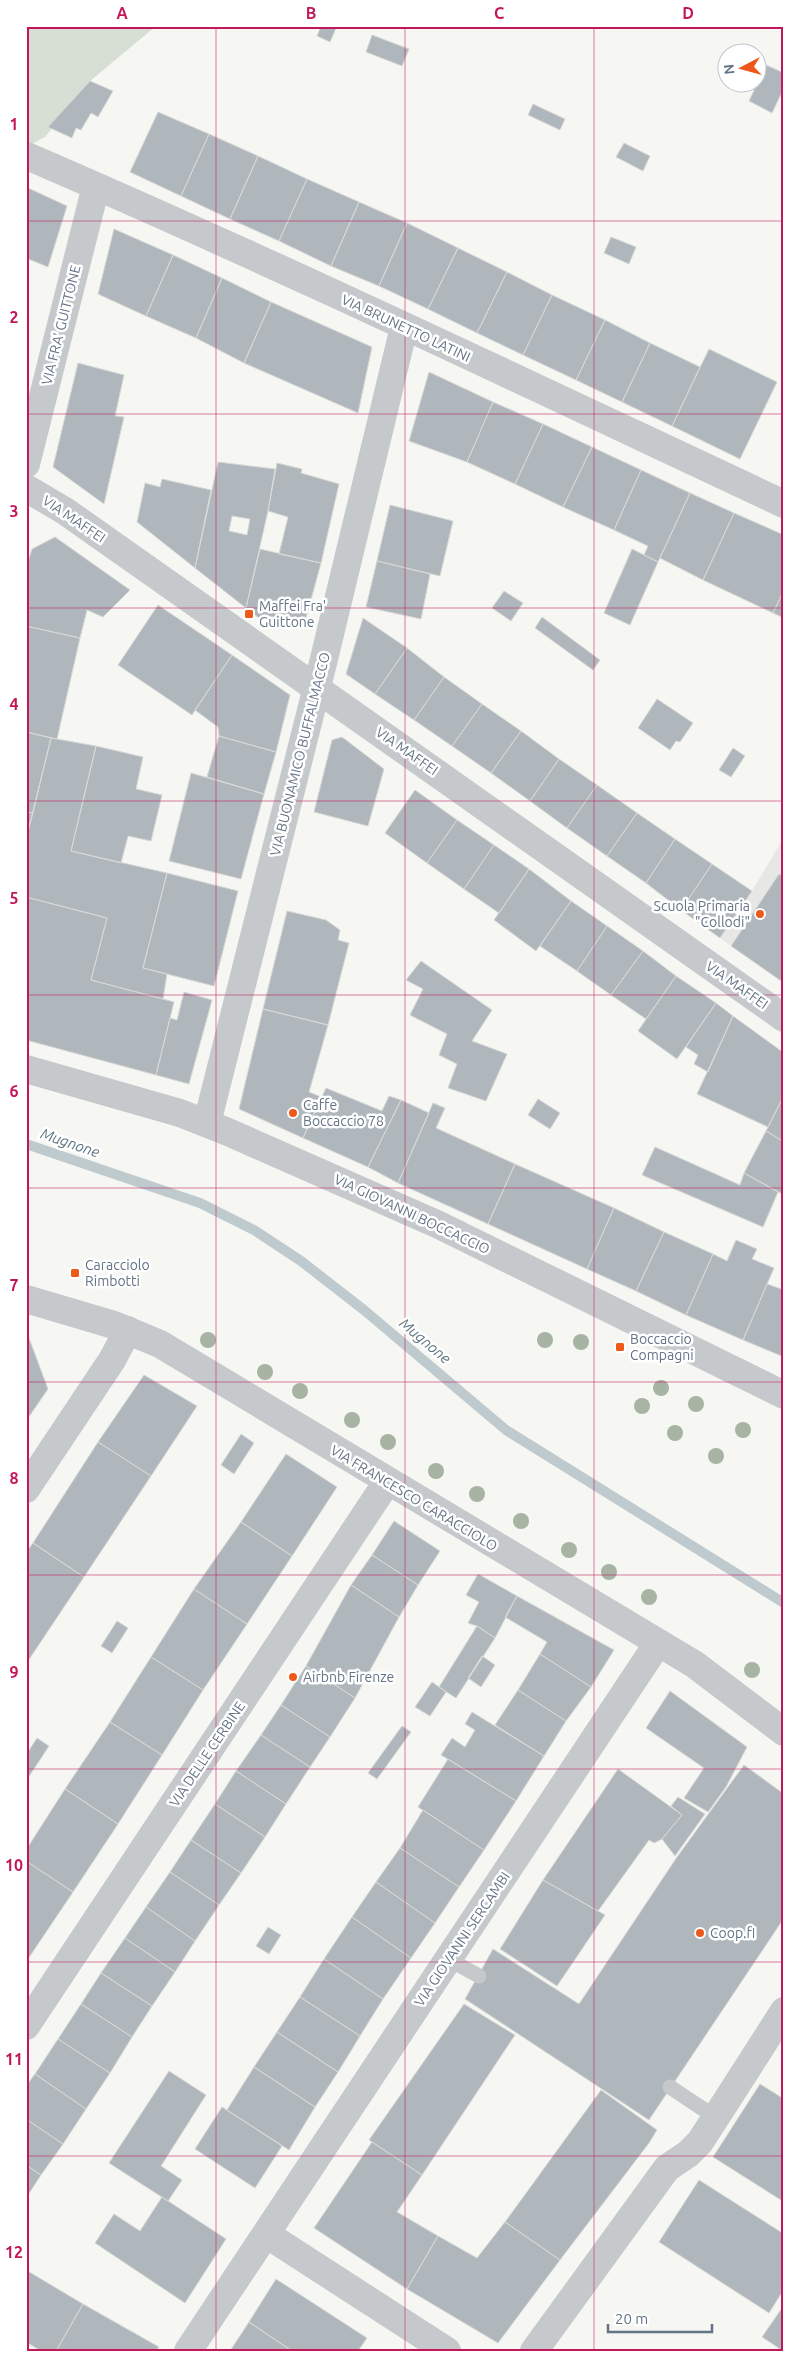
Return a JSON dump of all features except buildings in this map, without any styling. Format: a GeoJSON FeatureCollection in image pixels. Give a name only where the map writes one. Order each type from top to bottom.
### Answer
{"type":"FeatureCollection","features":[{"type":"Feature","properties":{"kind":"street","name":"VIA BRUNETTO LATINI"},"geometry":{"type":"LineString","coordinates":[[26,156],[96,186],[404,327],[784,504]]}},
{"type":"Feature","properties":{"kind":"street","name":"VIA FRA' GUITTONE"},"geometry":{"type":"LineString","coordinates":[[26,464],[96,186]]}},
{"type":"Feature","properties":{"kind":"street","name":"VIA BUONAMICO BUFFALMACCO"},"geometry":{"type":"LineString","coordinates":[[207,1123],[317,687],[404,327]]}},
{"type":"Feature","properties":{"kind":"street","name":"VIA MAFFEI"},"geometry":{"type":"LineString","coordinates":[[26,488],[64,511],[317,687],[784,1018]]}},
{"type":"Feature","properties":{"kind":"street","name":"VIA GIOVANNI BOCCACCIO"},"geometry":{"type":"LineString","coordinates":[[26,1069],[162,1108],[207,1123],[439,1225],[784,1395]]}},
{"type":"Feature","properties":{"kind":"street","name":"VIA FRANCESCO CARACCIOLO"},"geometry":{"type":"LineString","coordinates":[[26,1299],[128,1330],[160,1344],[387,1482],[694,1664],[784,1732]]}},
{"type":"Feature","properties":{"kind":"street"},"geometry":{"type":"LineString","coordinates":[[26,1489],[112,1360],[128,1330]]}},
{"type":"Feature","properties":{"kind":"street","name":"VIA DELLE CERBINE"},"geometry":{"type":"LineString","coordinates":[[26,2026],[387,1482]]}},
{"type":"Feature","properties":{"kind":"street","name":"VIA GIOVANNI SERCAMBI"},"geometry":{"type":"LineString","coordinates":[[188,2351],[658,1643]]}},
{"type":"Feature","properties":{"kind":"street"},"geometry":{"type":"LineString","coordinates":[[534,2351],[667,2168],[688,2154],[700,2142],[784,2011]]}},
{"type":"Feature","properties":{"kind":"street"},"geometry":{"type":"LineString","coordinates":[[266,2234],[447,2351]]}},
{"type":"Feature","properties":{"kind":"lane"},"geometry":{"type":"LineString","coordinates":[[448,1959],[479,1976]]}},
{"type":"Feature","properties":{"kind":"lane"},"geometry":{"type":"LineString","coordinates":[[670,2087],[716,2117]]}},
{"type":"Feature","properties":{"kind":"shaded area"},"geometry":{"type":"Polygon","coordinates":[[[26,26],[156,26],[90,81],[45,137],[26,147],[26,26]]]}},
{"type":"Feature","properties":{"kind":"shaded area","name":"Scuola Primaria \"Collodi\""},"geometry":{"type":"Polygon","coordinates":[[[784,837],[784,983],[720,938],[752,891],[784,837]]]}},
{"type":"Feature","properties":{"kind":"waterway","name":"Mugnone"},"geometry":{"type":"LineString","coordinates":[[26,1144],[200,1203],[254,1230],[301,1261],[364,1310],[506,1430],[784,1603]]}},
{"type":"Feature","properties":{"kind":"place","name":"Maffei Fra' Guittone"},"geometry":{"type":"Point","coordinates":[249,614]}},
{"type":"Feature","properties":{"kind":"place","name":"Scuola Primaria \"Collodi\""},"geometry":{"type":"Point","coordinates":[760,914]}},
{"type":"Feature","properties":{"kind":"place","name":"Caffe Boccaccio 78"},"geometry":{"type":"Point","coordinates":[293,1113]}},
{"type":"Feature","properties":{"kind":"place","name":"Caracciolo Rimbotti"},"geometry":{"type":"Point","coordinates":[75,1273]}},
{"type":"Feature","properties":{"kind":"place","name":"Boccaccio Compagni"},"geometry":{"type":"Point","coordinates":[620,1347]}},
{"type":"Feature","properties":{"kind":"place","name":"Airbnb Firenze"},"geometry":{"type":"Point","coordinates":[293,1677]}},
{"type":"Feature","properties":{"kind":"place","name":"Coop.fi"},"geometry":{"type":"Point","coordinates":[700,1933]}}]}
